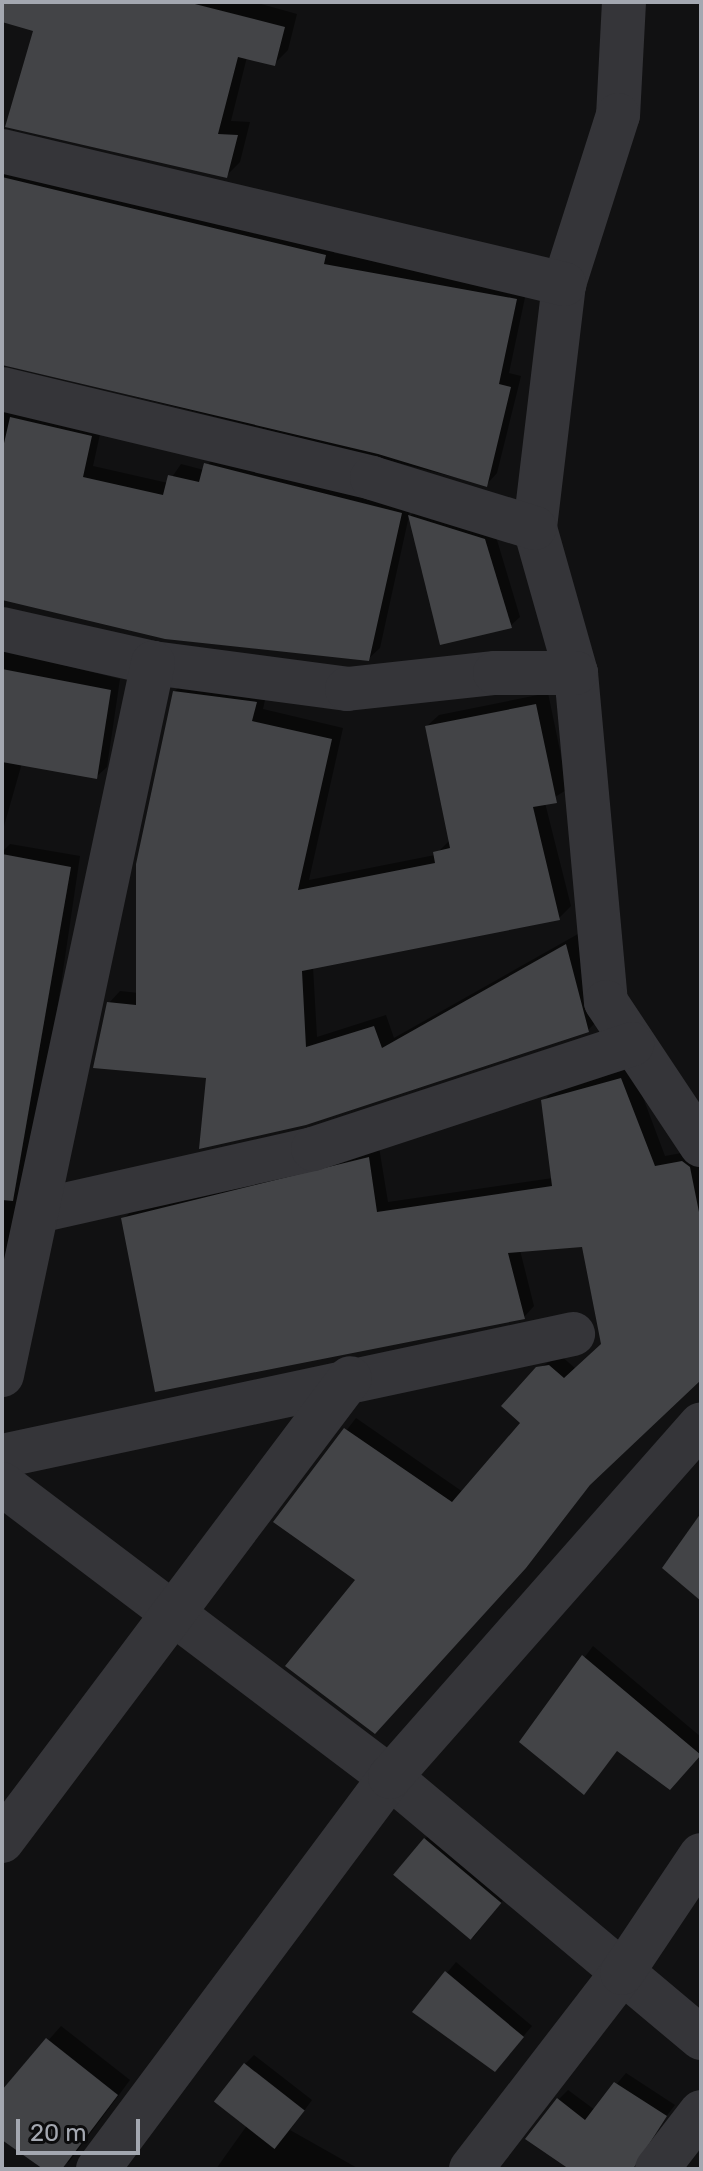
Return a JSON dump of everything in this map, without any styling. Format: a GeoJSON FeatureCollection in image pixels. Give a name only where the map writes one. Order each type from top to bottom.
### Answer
{"type":"FeatureCollection","features":[{"type":"Feature","properties":{"kind":"street"},"geometry":{"type":"LineString","coordinates":[[624,2],[618,115],[564,284],[535,528],[576,673],[606,1002],[698,1138]]}},
{"type":"Feature","properties":{"kind":"street"},"geometry":{"type":"LineString","coordinates":[[2,151],[564,284]]}},
{"type":"Feature","properties":{"kind":"street"},"geometry":{"type":"LineString","coordinates":[[2,389],[372,478],[535,528]]}},
{"type":"Feature","properties":{"kind":"street"},"geometry":{"type":"LineString","coordinates":[[2,629],[153,663],[347,689],[495,673],[576,673]]}},
{"type":"Feature","properties":{"kind":"street"},"geometry":{"type":"LineString","coordinates":[[2,1375],[153,663]]}},
{"type":"Feature","properties":{"kind":"street"},"geometry":{"type":"LineString","coordinates":[[38,1211],[313,1149],[632,1044]]}},
{"type":"Feature","properties":{"kind":"street"},"geometry":{"type":"LineString","coordinates":[[2,1456],[350,1378],[573,1334]]}},
{"type":"Feature","properties":{"kind":"street"},"geometry":{"type":"LineString","coordinates":[[2,1841],[168,1616],[350,1378]]}},
{"type":"Feature","properties":{"kind":"street"},"geometry":{"type":"LineString","coordinates":[[98,2169],[390,1777],[701,1424]]}},
{"type":"Feature","properties":{"kind":"street"},"geometry":{"type":"LineString","coordinates":[[2,1484],[168,1616],[390,1777],[701,2038]]}},
{"type":"Feature","properties":{"kind":"street"},"geometry":{"type":"LineString","coordinates":[[471,2169],[622,1973],[701,1855]]}},
{"type":"Feature","properties":{"kind":"street"},"geometry":{"type":"LineString","coordinates":[[657,2169],[701,2112]]}},
{"type":"Feature","properties":{"kind":"building"},"geometry":{"type":"Polygon","coordinates":[[[2,2],[187,2],[285,27],[275,66],[238,57],[218,134],[238,135],[227,178],[5,127],[33,31],[2,22],[2,2]]]}},
{"type":"Feature","properties":{"kind":"building"},"geometry":{"type":"Polygon","coordinates":[[[2,177],[326,255],[324,264],[517,299],[499,384],[511,387],[487,487],[378,454],[2,365],[2,177]]]}},
{"type":"Feature","properties":{"kind":"building"},"geometry":{"type":"Polygon","coordinates":[[[10,417],[92,436],[83,477],[163,495],[168,475],[199,482],[204,463],[402,513],[369,661],[165,639],[2,600],[2,452],[10,417]]]}},
{"type":"Feature","properties":{"kind":"building"},"geometry":{"type":"Polygon","coordinates":[[[408,515],[485,539],[512,628],[440,645],[408,515]]]}},
{"type":"Feature","properties":{"kind":"building"},"geometry":{"type":"Polygon","coordinates":[[[2,669],[111,690],[97,779],[2,762],[2,669]]]}},
{"type":"Feature","properties":{"kind":"building"},"geometry":{"type":"Polygon","coordinates":[[[173,691],[257,702],[252,721],[332,739],[298,890],[435,863],[433,852],[450,848],[425,726],[536,704],[557,803],[533,807],[560,920],[302,971],[306,1047],[374,1026],[382,1048],[566,944],[589,1032],[306,1125],[199,1149],[206,1078],[93,1068],[107,1002],[136,1005],[136,864],[173,691]]]}},
{"type":"Feature","properties":{"kind":"building"},"geometry":{"type":"Polygon","coordinates":[[[2,854],[71,867],[13,1201],[2,1200],[2,854]]]}},
{"type":"Feature","properties":{"kind":"building"},"geometry":{"type":"Polygon","coordinates":[[[621,1078],[655,1166],[682,1161],[690,1167],[701,1222],[701,1380],[590,1485],[526,1568],[375,1734],[285,1666],[355,1580],[273,1522],[344,1428],[452,1502],[520,1423],[501,1406],[536,1367],[549,1365],[564,1378],[601,1344],[582,1247],[508,1253],[525,1319],[155,1392],[121,1218],[369,1157],[377,1212],[552,1186],[541,1100],[621,1078]]]}},
{"type":"Feature","properties":{"kind":"building"},"geometry":{"type":"Polygon","coordinates":[[[701,1513],[701,1601],[662,1568],[701,1513]]]}},
{"type":"Feature","properties":{"kind":"building"},"geometry":{"type":"Polygon","coordinates":[[[582,1655],[701,1755],[670,1790],[617,1751],[584,1795],[519,1742],[582,1655]]]}},
{"type":"Feature","properties":{"kind":"building"},"geometry":{"type":"Polygon","coordinates":[[[424,1838],[501,1903],[471,1940],[393,1875],[424,1838]]]}},
{"type":"Feature","properties":{"kind":"building"},"geometry":{"type":"Polygon","coordinates":[[[445,1971],[524,2037],[495,2072],[412,2012],[445,1971]]]}},
{"type":"Feature","properties":{"kind":"building"},"geometry":{"type":"Polygon","coordinates":[[[46,2038],[118,2095],[62,2169],[43,2169],[2,2140],[2,2090],[46,2038]]]}},
{"type":"Feature","properties":{"kind":"building"},"geometry":{"type":"Polygon","coordinates":[[[244,2063],[305,2110],[275,2149],[214,2102],[244,2063]]]}},
{"type":"Feature","properties":{"kind":"building"},"geometry":{"type":"Polygon","coordinates":[[[614,2082],[667,2116],[633,2169],[569,2169],[525,2139],[557,2098],[585,2120],[614,2082]]]}}]}
